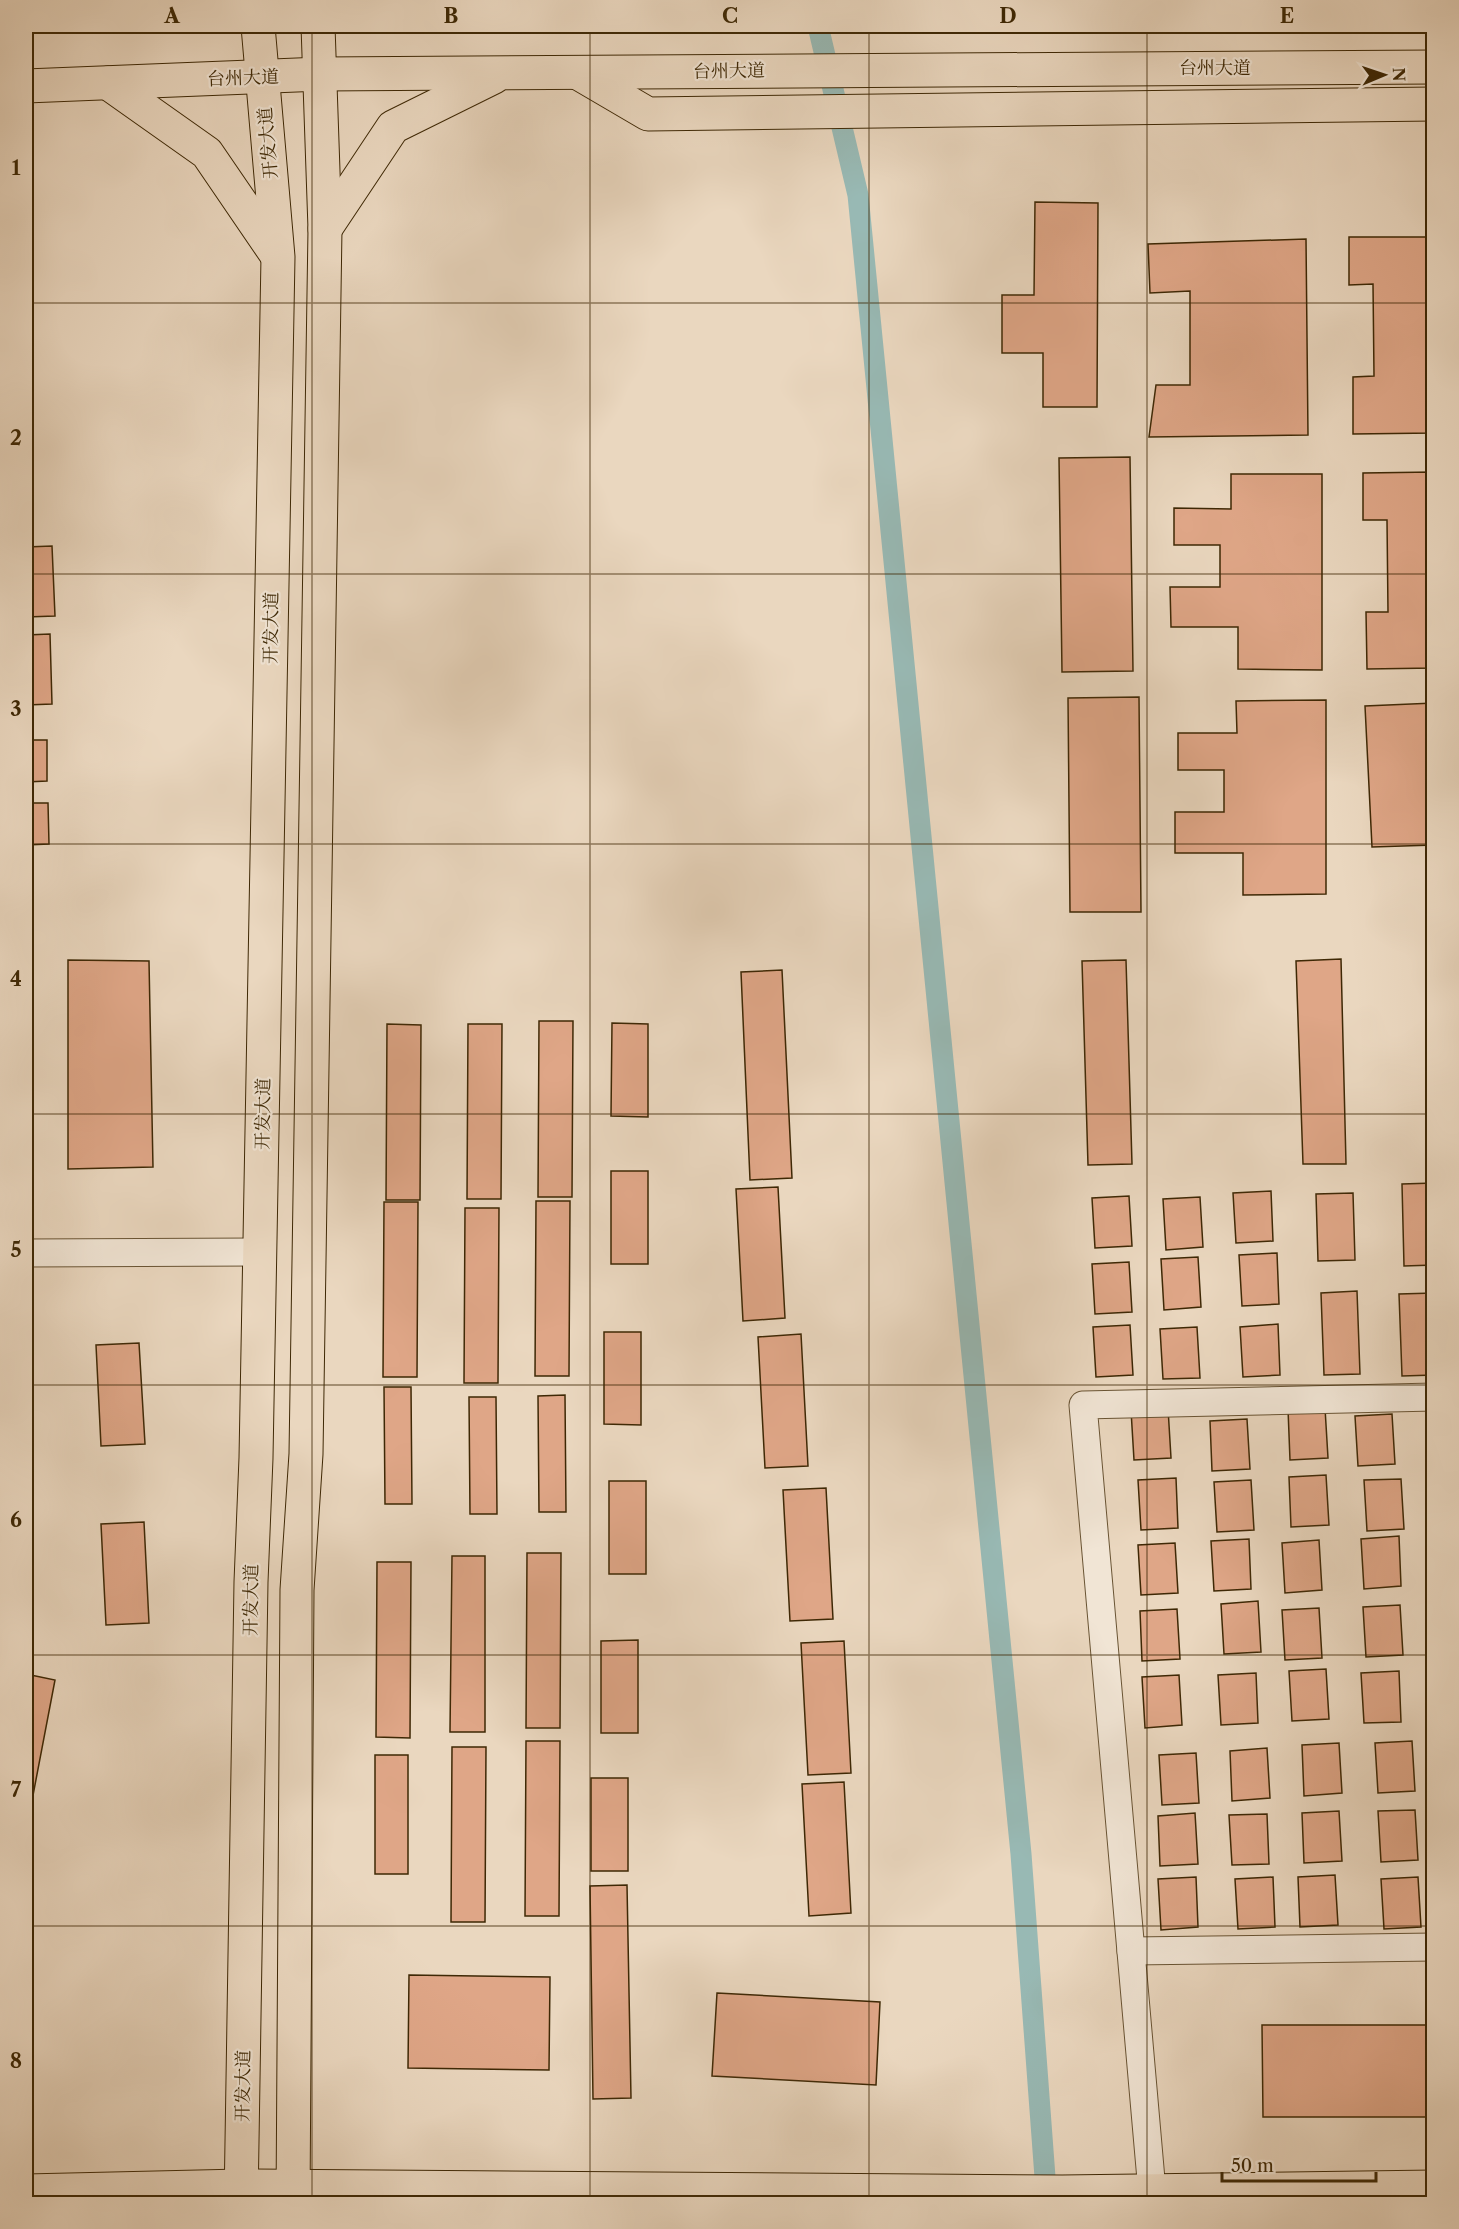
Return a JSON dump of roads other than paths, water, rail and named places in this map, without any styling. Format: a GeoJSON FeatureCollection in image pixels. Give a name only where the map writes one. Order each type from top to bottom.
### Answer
{"type":"FeatureCollection","features":[{"type":"Feature","properties":{"kind":"main road","name":"开发大道"},"geometry":{"type":"LineString","coordinates":[[241,2195],[250,1582],[256,1458],[278,257],[258,26]]}},
{"type":"Feature","properties":{"kind":"main road"},"geometry":{"type":"LineString","coordinates":[[293,2195],[297,1590],[306,1442],[326,230],[318,26]]}},
{"type":"Feature","properties":{"kind":"main road","name":"台州大道"},"geometry":{"type":"LineString","coordinates":[[26,86],[321,74],[1434,68]]}},
{"type":"Feature","properties":{"kind":"main road"},"geometry":{"type":"LineString","coordinates":[[576,72],[648,114],[1434,104]]}},
{"type":"Feature","properties":{"kind":"main road"},"geometry":{"type":"LineString","coordinates":[[326,230],[393,128],[500,73]]}},
{"type":"Feature","properties":{"kind":"main road"},"geometry":{"type":"LineString","coordinates":[[108,83],[207,153],[278,257]]}},
{"type":"Feature","properties":{"kind":"main road"},"geometry":{"type":"LineString","coordinates":[[26,2191],[293,2195],[1062,2192],[1434,2187]]}},
{"type":"Feature","properties":{"kind":"street"},"geometry":{"type":"LineString","coordinates":[[26,1252],[260,1252]]}},
{"type":"Feature","properties":{"kind":"street"},"geometry":{"type":"LineString","coordinates":[[1152,2191],[1083,1406],[1434,1397]]}},
{"type":"Feature","properties":{"kind":"street"},"geometry":{"type":"LineString","coordinates":[[1131,1951],[1434,1947]]}},
{"type":"Feature","properties":{"kind":"waterway"},"geometry":{"type":"LineString","coordinates":[[818,26],[858,195],[1021,1854],[1047,2204]]}}]}
